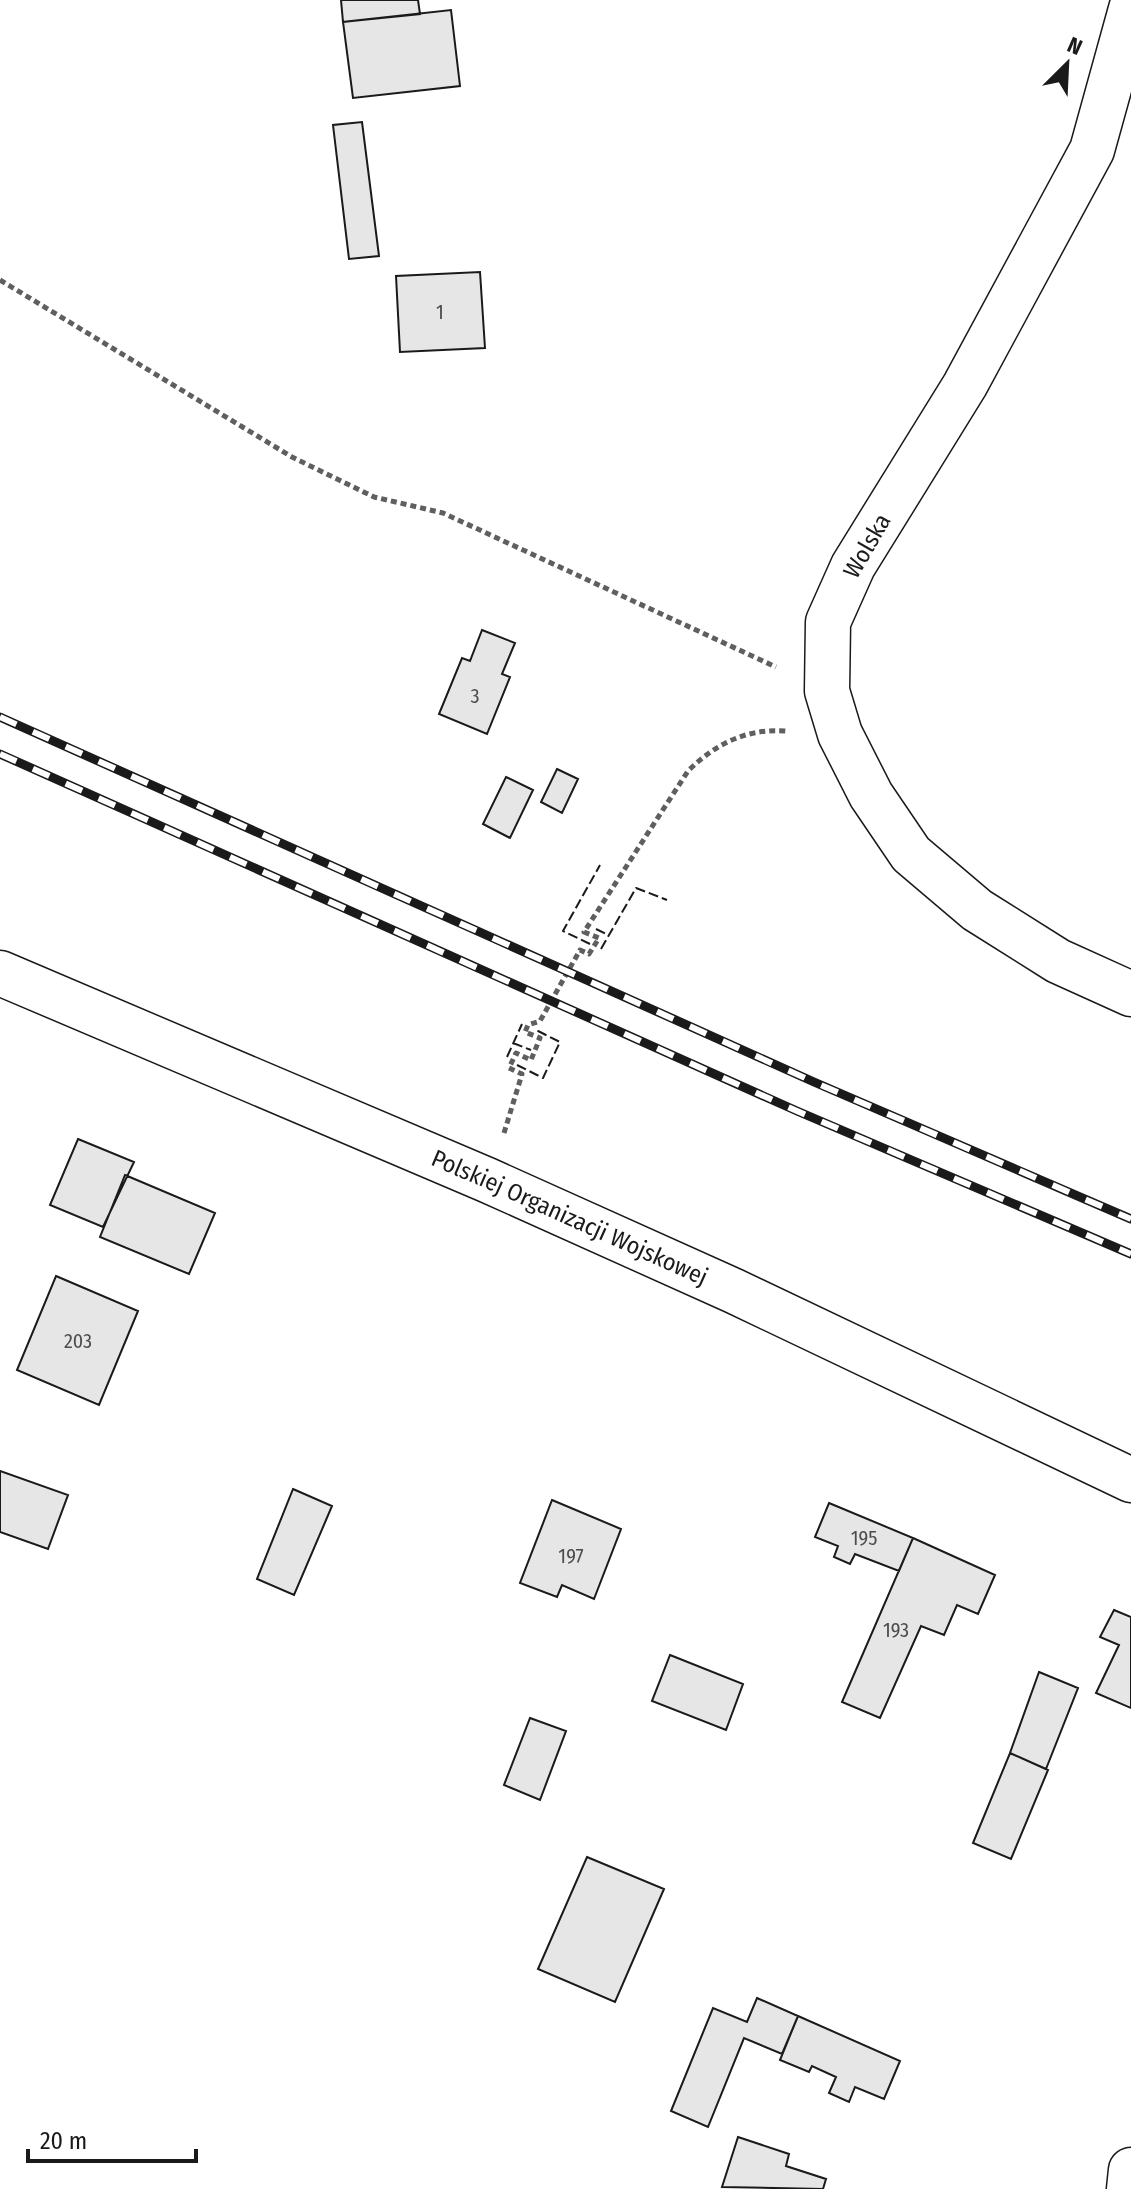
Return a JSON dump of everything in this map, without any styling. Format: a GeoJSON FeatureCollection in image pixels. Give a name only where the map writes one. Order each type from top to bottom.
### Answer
{"type":"FeatureCollection","features":[{"type":"Feature","properties":{"kind":"street","name":"Wolska"},"geometry":{"type":"LineString","coordinates":[[1131,9],[1092,150],[965,385],[853,566],[828,622],[827,691],[840,734],[871,795],[911,854],[977,910],[1058,961],[1131,994]]}},
{"type":"Feature","properties":{"kind":"street","name":"Polskiej Organizacji Wojskowej"},"geometry":{"type":"LineString","coordinates":[[0,973],[487,1180],[734,1291],[1131,1480]]}},
{"type":"Feature","properties":{"kind":"street"},"geometry":{"type":"LineString","coordinates":[[1129,2189],[1131,2170]]}},
{"type":"Feature","properties":{"kind":"path"},"geometry":{"type":"LineString","coordinates":[[0,280],[292,457],[374,497],[443,513],[827,691]]}},
{"type":"Feature","properties":{"kind":"path"},"geometry":{"type":"LineString","coordinates":[[502,1140],[522,1074],[509,1068],[516,1053],[531,1060],[540,1038],[525,1032],[528,1025],[540,1021],[580,950],[589,954],[599,938],[584,932],[688,771],[707,752],[747,734],[774,730],[840,734]]}},
{"type":"Feature","properties":{"kind":"building"},"geometry":{"type":"Polygon","coordinates":[[[341,0],[418,0],[420,14],[343,22],[341,0]]]}},
{"type":"Feature","properties":{"kind":"building"},"geometry":{"type":"Polygon","coordinates":[[[451,10],[460,86],[353,98],[343,22],[451,10]]]}},
{"type":"Feature","properties":{"kind":"building"},"geometry":{"type":"Polygon","coordinates":[[[362,122],[379,256],[349,259],[333,125],[362,122]]]}},
{"type":"Feature","properties":{"kind":"building"},"geometry":{"type":"Polygon","coordinates":[[[480,272],[485,348],[400,352],[396,276],[480,272]]]}},
{"type":"Feature","properties":{"kind":"building"},"geometry":{"type":"Polygon","coordinates":[[[482,630],[515,643],[502,674],[510,677],[487,734],[439,714],[462,658],[470,661],[482,630]]]}},
{"type":"Feature","properties":{"kind":"building"},"geometry":{"type":"Polygon","coordinates":[[[557,769],[578,779],[562,813],[541,802],[557,769]]]}},
{"type":"Feature","properties":{"kind":"building"},"geometry":{"type":"Polygon","coordinates":[[[506,777],[533,790],[510,838],[483,824],[506,777]]]}},
{"type":"Feature","properties":{"kind":"building"},"geometry":{"type":"Polygon","coordinates":[[[78,1139],[134,1162],[103,1227],[50,1205],[78,1139]]]}},
{"type":"Feature","properties":{"kind":"building"},"geometry":{"type":"Polygon","coordinates":[[[125,1175],[215,1213],[189,1274],[100,1237],[125,1175]]]}},
{"type":"Feature","properties":{"kind":"building"},"geometry":{"type":"Polygon","coordinates":[[[56,1276],[138,1311],[99,1405],[17,1370],[56,1276]]]}},
{"type":"Feature","properties":{"kind":"building"},"geometry":{"type":"Polygon","coordinates":[[[0,1471],[68,1495],[48,1549],[0,1532],[0,1471]]]}},
{"type":"Feature","properties":{"kind":"building"},"geometry":{"type":"Polygon","coordinates":[[[293,1489],[332,1506],[294,1595],[257,1579],[293,1489]]]}},
{"type":"Feature","properties":{"kind":"building"},"geometry":{"type":"Polygon","coordinates":[[[552,1500],[621,1529],[594,1599],[562,1585],[557,1597],[520,1583],[552,1500]]]}},
{"type":"Feature","properties":{"kind":"building"},"geometry":{"type":"Polygon","coordinates":[[[829,1503],[913,1538],[899,1571],[855,1554],[850,1564],[834,1557],[838,1546],[815,1537],[829,1503]]]}},
{"type":"Feature","properties":{"kind":"building"},"geometry":{"type":"Polygon","coordinates":[[[913,1538],[995,1575],[978,1614],[957,1605],[944,1635],[921,1626],[880,1718],[842,1702],[913,1538]]]}},
{"type":"Feature","properties":{"kind":"building"},"geometry":{"type":"Polygon","coordinates":[[[1114,1610],[1131,1617],[1131,1708],[1096,1693],[1119,1645],[1100,1637],[1114,1610]]]}},
{"type":"Feature","properties":{"kind":"building"},"geometry":{"type":"Polygon","coordinates":[[[670,1655],[743,1684],[726,1730],[652,1701],[670,1655]]]}},
{"type":"Feature","properties":{"kind":"building"},"geometry":{"type":"Polygon","coordinates":[[[1039,1672],[1078,1688],[1046,1769],[1010,1753],[1039,1672]]]}},
{"type":"Feature","properties":{"kind":"building"},"geometry":{"type":"Polygon","coordinates":[[[530,1718],[566,1731],[540,1800],[504,1785],[530,1718]]]}},
{"type":"Feature","properties":{"kind":"building"},"geometry":{"type":"Polygon","coordinates":[[[1010,1753],[1048,1770],[1011,1859],[973,1843],[1010,1753]]]}},
{"type":"Feature","properties":{"kind":"building"},"geometry":{"type":"Polygon","coordinates":[[[587,1857],[664,1889],[615,2002],[538,1969],[587,1857]]]}},
{"type":"Feature","properties":{"kind":"building"},"geometry":{"type":"Polygon","coordinates":[[[757,1998],[798,2016],[782,2054],[744,2038],[708,2127],[671,2111],[713,2008],[747,2022],[757,1998]]]}},
{"type":"Feature","properties":{"kind":"building"},"geometry":{"type":"Polygon","coordinates":[[[798,2016],[900,2061],[884,2099],[855,2087],[849,2102],[829,2093],[836,2077],[812,2066],[809,2072],[780,2060],[798,2016]]]}},
{"type":"Feature","properties":{"kind":"building"},"geometry":{"type":"Polygon","coordinates":[[[738,2137],[789,2154],[786,2166],[826,2179],[823,2189],[722,2187],[738,2137]]]}},
{"type":"Feature","properties":{"kind":"railway"},"geometry":{"type":"LineString","coordinates":[[0,717],[814,1082],[1131,1219]]}},
{"type":"Feature","properties":{"kind":"railway"},"geometry":{"type":"LineString","coordinates":[[0,754],[797,1111],[1131,1254]]}},
{"type":"Feature","properties":{"kind":"fence"},"geometry":{"type":"LineString","coordinates":[[590,944],[563,931],[600,865]]}},
{"type":"Feature","properties":{"kind":"fence"},"geometry":{"type":"LineString","coordinates":[[601,949],[636,888],[667,900]]}},
{"type":"Feature","properties":{"kind":"fence"},"geometry":{"type":"LineString","coordinates":[[596,929],[608,935]]}},
{"type":"Feature","properties":{"kind":"fence"},"geometry":{"type":"LineString","coordinates":[[507,1057],[522,1024]]}},
{"type":"Feature","properties":{"kind":"fence"},"geometry":{"type":"LineString","coordinates":[[517,1065],[543,1078],[560,1042],[534,1029]]}},
{"type":"Feature","properties":{"kind":"fence"},"geometry":{"type":"LineString","coordinates":[[513,1043],[531,1050]]}}]}
